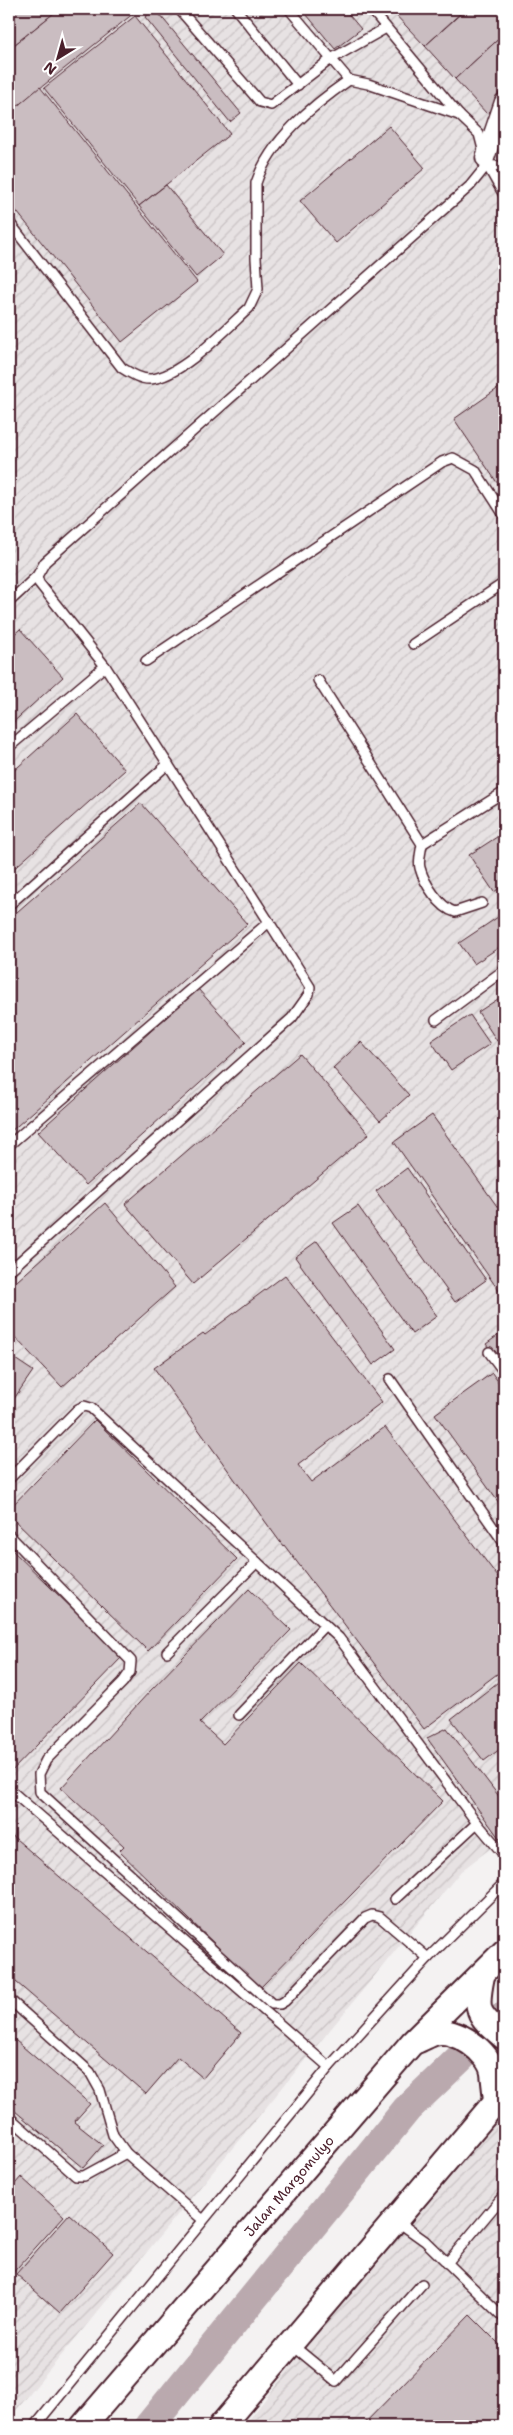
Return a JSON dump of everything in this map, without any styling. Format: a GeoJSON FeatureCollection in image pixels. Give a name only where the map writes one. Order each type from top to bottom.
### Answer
{"type":"FeatureCollection","features":[{"type":"Feature","properties":{"kind":"main road","name":"Jalan Margomulyo"},"geometry":{"type":"LineString","coordinates":[[83,2426],[412,2043],[480,1986],[504,1952]]}},
{"type":"Feature","properties":{"kind":"main road"},"geometry":{"type":"LineString","coordinates":[[480,1986],[479,2011],[504,2037]]}},
{"type":"Feature","properties":{"kind":"main road"},"geometry":{"type":"LineString","coordinates":[[221,2426],[395,2220],[498,2089],[488,2060],[477,2048],[460,2037],[434,2033],[412,2043]]}},
{"type":"Feature","properties":{"kind":"street"},"geometry":{"type":"LineString","coordinates":[[486,162],[504,102]]}},
{"type":"Feature","properties":{"kind":"lane"},"geometry":{"type":"LineString","coordinates":[[179,9],[260,102],[271,105],[331,59],[386,28]]}},
{"type":"Feature","properties":{"kind":"lane"},"geometry":{"type":"LineString","coordinates":[[236,9],[298,85]]}},
{"type":"Feature","properties":{"kind":"lane"},"geometry":{"type":"LineString","coordinates":[[289,9],[349,80],[368,84],[459,115]]}},
{"type":"Feature","properties":{"kind":"lane"},"geometry":{"type":"LineString","coordinates":[[371,9],[459,115],[479,134],[486,162],[504,195]]}},
{"type":"Feature","properties":{"kind":"lane"},"geometry":{"type":"LineString","coordinates":[[9,222],[122,368],[135,376],[150,379],[172,372],[208,346],[249,308],[254,300],[258,289],[256,183],[265,159],[292,129],[349,80]]}},
{"type":"Feature","properties":{"kind":"lane"},"geometry":{"type":"LineString","coordinates":[[486,162],[504,167]]}},
{"type":"Feature","properties":{"kind":"lane"},"geometry":{"type":"LineString","coordinates":[[9,602],[37,576],[45,562],[470,186],[486,162]]}},
{"type":"Feature","properties":{"kind":"lane"},"geometry":{"type":"LineString","coordinates":[[146,660],[442,462],[453,458],[475,470],[504,515]]}},
{"type":"Feature","properties":{"kind":"lane"},"geometry":{"type":"LineString","coordinates":[[9,1271],[292,1018],[306,1000],[310,987],[105,666],[39,583],[37,576]]}},
{"type":"Feature","properties":{"kind":"lane"},"geometry":{"type":"LineString","coordinates":[[413,644],[504,583]]}},
{"type":"Feature","properties":{"kind":"lane"},"geometry":{"type":"LineString","coordinates":[[9,747],[105,666]]}},
{"type":"Feature","properties":{"kind":"lane"},"geometry":{"type":"LineString","coordinates":[[318,680],[422,844],[420,868],[432,891],[446,907],[455,912],[482,903]]}},
{"type":"Feature","properties":{"kind":"lane"},"geometry":{"type":"LineString","coordinates":[[9,905],[168,764]]}},
{"type":"Feature","properties":{"kind":"lane"},"geometry":{"type":"LineString","coordinates":[[422,844],[504,792]]}},
{"type":"Feature","properties":{"kind":"lane"},"geometry":{"type":"LineString","coordinates":[[9,1145],[269,922]]}},
{"type":"Feature","properties":{"kind":"lane"},"geometry":{"type":"LineString","coordinates":[[436,1020],[504,970]]}},
{"type":"Feature","properties":{"kind":"lane"},"geometry":{"type":"LineString","coordinates":[[489,1352],[504,1372]]}},
{"type":"Feature","properties":{"kind":"lane"},"geometry":{"type":"LineString","coordinates":[[390,1379],[504,1543]]}},
{"type":"Feature","properties":{"kind":"lane"},"geometry":{"type":"LineString","coordinates":[[9,1479],[78,1409],[84,1406],[91,1408],[339,1638],[477,1823],[504,1856]]}},
{"type":"Feature","properties":{"kind":"lane"},"geometry":{"type":"LineString","coordinates":[[9,1535],[131,1661],[130,1672],[122,1682],[46,1760],[39,1774],[40,1792],[272,2004],[280,2004],[285,2001],[365,1918],[372,1915],[380,1917],[428,1958]]}},
{"type":"Feature","properties":{"kind":"lane"},"geometry":{"type":"LineString","coordinates":[[167,1652],[257,1562]]}},
{"type":"Feature","properties":{"kind":"lane"},"geometry":{"type":"LineString","coordinates":[[239,1715],[325,1625]]}},
{"type":"Feature","properties":{"kind":"lane"},"geometry":{"type":"LineString","coordinates":[[9,1789],[330,2067]]}},
{"type":"Feature","properties":{"kind":"lane"},"geometry":{"type":"LineString","coordinates":[[395,1899],[477,1823]]}},
{"type":"Feature","properties":{"kind":"lane"},"geometry":{"type":"LineString","coordinates":[[35,2426],[330,2067],[428,1958],[504,1883]]}},
{"type":"Feature","properties":{"kind":"lane"},"geometry":{"type":"LineString","coordinates":[[9,1999],[90,2072],[100,2090],[113,2135],[126,2153],[203,2220]]}},
{"type":"Feature","properties":{"kind":"lane"},"geometry":{"type":"LineString","coordinates":[[9,2117],[76,2176],[84,2176],[126,2153]]}},
{"type":"Feature","properties":{"kind":"lane"},"geometry":{"type":"LineString","coordinates":[[447,2263],[504,2195]]}},
{"type":"Feature","properties":{"kind":"lane"},"geometry":{"type":"LineString","coordinates":[[395,2220],[425,2241],[504,2318]]}},
{"type":"Feature","properties":{"kind":"lane"},"geometry":{"type":"LineString","coordinates":[[290,2343],[336,2380],[422,2284]]}},
{"type":"Feature","properties":{"kind":"shaded area"},"geometry":{"type":"Polygon","coordinates":[[[9,9],[504,9],[504,1838],[461,1871],[9,2419],[9,9]]]}},
{"type":"Feature","properties":{"kind":"shaded area"},"geometry":{"type":"Polygon","coordinates":[[[504,2106],[504,2426],[244,2426],[468,2142],[504,2106]]]}},
{"type":"Feature","properties":{"kind":"building"},"geometry":{"type":"Polygon","coordinates":[[[9,9],[59,9],[9,49],[9,9]]]}},
{"type":"Feature","properties":{"kind":"building"},"geometry":{"type":"Polygon","coordinates":[[[59,9],[139,9],[9,113],[9,49],[59,9]]]}},
{"type":"Feature","properties":{"kind":"building"},"geometry":{"type":"Polygon","coordinates":[[[155,9],[241,113],[230,122],[145,17],[155,9]]]}},
{"type":"Feature","properties":{"kind":"building"},"geometry":{"type":"Polygon","coordinates":[[[302,9],[344,9],[361,29],[335,49],[302,9]]]}},
{"type":"Feature","properties":{"kind":"building"},"geometry":{"type":"Polygon","coordinates":[[[390,9],[465,9],[425,46],[390,9]]]}},
{"type":"Feature","properties":{"kind":"building"},"geometry":{"type":"Polygon","coordinates":[[[466,9],[504,9],[504,34],[455,79],[425,46],[466,9]]]}},
{"type":"Feature","properties":{"kind":"building"},"geometry":{"type":"Polygon","coordinates":[[[135,16],[230,134],[139,206],[44,88],[135,16]]]}},
{"type":"Feature","properties":{"kind":"building"},"geometry":{"type":"Polygon","coordinates":[[[504,34],[504,98],[487,114],[455,79],[504,34]]]}},
{"type":"Feature","properties":{"kind":"building"},"geometry":{"type":"Polygon","coordinates":[[[40,87],[197,282],[122,342],[9,202],[9,113],[40,87]]]}},
{"type":"Feature","properties":{"kind":"building"},"geometry":{"type":"Polygon","coordinates":[[[389,126],[425,168],[336,243],[300,201],[389,126]]]}},
{"type":"Feature","properties":{"kind":"building"},"geometry":{"type":"Polygon","coordinates":[[[166,185],[223,255],[196,277],[139,206],[166,185]]]}},
{"type":"Feature","properties":{"kind":"building"},"geometry":{"type":"Polygon","coordinates":[[[503,385],[504,387],[504,493],[454,419],[503,385]]]}},
{"type":"Feature","properties":{"kind":"building"},"geometry":{"type":"Polygon","coordinates":[[[20,629],[63,677],[9,726],[9,639],[20,629]]]}},
{"type":"Feature","properties":{"kind":"building"},"geometry":{"type":"Polygon","coordinates":[[[77,714],[125,770],[9,873],[9,775],[77,714]]]}},
{"type":"Feature","properties":{"kind":"building"},"geometry":{"type":"Polygon","coordinates":[[[141,803],[247,924],[9,1133],[9,919],[141,803]]]}},
{"type":"Feature","properties":{"kind":"building"},"geometry":{"type":"Polygon","coordinates":[[[500,835],[504,842],[504,885],[494,892],[469,855],[500,835]]]}},
{"type":"Feature","properties":{"kind":"building"},"geometry":{"type":"Polygon","coordinates":[[[504,913],[504,944],[474,964],[459,943],[504,913]]]}},
{"type":"Feature","properties":{"kind":"building"},"geometry":{"type":"Polygon","coordinates":[[[198,989],[246,1042],[86,1185],[38,1132],[198,989]]]}},
{"type":"Feature","properties":{"kind":"building"},"geometry":{"type":"Polygon","coordinates":[[[504,995],[504,1036],[497,1041],[478,1012],[504,995]]]}},
{"type":"Feature","properties":{"kind":"building"},"geometry":{"type":"Polygon","coordinates":[[[470,1015],[490,1044],[451,1070],[431,1041],[470,1015]]]}},
{"type":"Feature","properties":{"kind":"building"},"geometry":{"type":"Polygon","coordinates":[[[361,1042],[409,1095],[380,1121],[333,1068],[361,1042]]]}},
{"type":"Feature","properties":{"kind":"building"},"geometry":{"type":"Polygon","coordinates":[[[300,1054],[369,1134],[193,1284],[125,1204],[300,1054]]]}},
{"type":"Feature","properties":{"kind":"building"},"geometry":{"type":"Polygon","coordinates":[[[432,1115],[504,1216],[504,1298],[394,1142],[432,1115]]]}},
{"type":"Feature","properties":{"kind":"building"},"geometry":{"type":"Polygon","coordinates":[[[407,1168],[486,1280],[455,1302],[376,1191],[407,1168]]]}},
{"type":"Feature","properties":{"kind":"building"},"geometry":{"type":"Polygon","coordinates":[[[105,1203],[175,1287],[62,1387],[9,1331],[9,1288],[105,1203]]]}},
{"type":"Feature","properties":{"kind":"building"},"geometry":{"type":"Polygon","coordinates":[[[358,1206],[437,1316],[412,1334],[333,1223],[358,1206]]]}},
{"type":"Feature","properties":{"kind":"building"},"geometry":{"type":"Polygon","coordinates":[[[317,1241],[395,1349],[373,1365],[295,1257],[317,1241]]]}},
{"type":"Feature","properties":{"kind":"building"},"geometry":{"type":"Polygon","coordinates":[[[9,1244],[14,1250],[9,1255],[9,1244]]]}},
{"type":"Feature","properties":{"kind":"building"},"geometry":{"type":"Polygon","coordinates":[[[285,1275],[382,1402],[298,1465],[311,1482],[385,1427],[504,1585],[504,1675],[501,1671],[424,1729],[283,1546],[154,1368],[203,1333],[205,1335],[285,1275]]]}},
{"type":"Feature","properties":{"kind":"building"},"geometry":{"type":"Polygon","coordinates":[[[504,1331],[504,1369],[486,1344],[504,1331]]]}},
{"type":"Feature","properties":{"kind":"building"},"geometry":{"type":"Polygon","coordinates":[[[9,1355],[33,1371],[9,1406],[9,1355]]]}},
{"type":"Feature","properties":{"kind":"building"},"geometry":{"type":"Polygon","coordinates":[[[492,1373],[504,1390],[504,1510],[435,1414],[492,1373]]]}},
{"type":"Feature","properties":{"kind":"building"},"geometry":{"type":"Polygon","coordinates":[[[95,1420],[237,1559],[148,1651],[9,1515],[9,1509],[95,1420]]]}},
{"type":"Feature","properties":{"kind":"building"},"geometry":{"type":"Polygon","coordinates":[[[9,1547],[122,1657],[9,1774],[9,1547]]]}},
{"type":"Feature","properties":{"kind":"building"},"geometry":{"type":"Polygon","coordinates":[[[249,1589],[291,1630],[200,1723],[223,1744],[301,1663],[443,1801],[260,1988],[119,1851],[124,1846],[61,1788],[150,1691],[249,1589]]]}},
{"type":"Feature","properties":{"kind":"building"},"geometry":{"type":"Polygon","coordinates":[[[502,1679],[504,1682],[504,1746],[484,1761],[451,1719],[502,1679]]]}},
{"type":"Feature","properties":{"kind":"building"},"geometry":{"type":"Polygon","coordinates":[[[447,1728],[504,1803],[504,1845],[427,1738],[447,1728]]]}},
{"type":"Feature","properties":{"kind":"building"},"geometry":{"type":"Polygon","coordinates":[[[9,1833],[241,2033],[203,2078],[178,2057],[146,2094],[9,1976],[9,1833]]]}},
{"type":"Feature","properties":{"kind":"building"},"geometry":{"type":"Polygon","coordinates":[[[9,2035],[90,2104],[74,2122],[103,2145],[83,2168],[9,2106],[9,2035]]]}},
{"type":"Feature","properties":{"kind":"building"},"geometry":{"type":"Polygon","coordinates":[[[21,2177],[64,2216],[9,2277],[9,2191],[21,2177]]]}},
{"type":"Feature","properties":{"kind":"building"},"geometry":{"type":"Polygon","coordinates":[[[69,2214],[113,2253],[60,2313],[16,2274],[69,2214]]]}},
{"type":"Feature","properties":{"kind":"building"},"geometry":{"type":"Polygon","coordinates":[[[470,2315],[504,2349],[504,2426],[362,2426],[470,2315]]]}},
{"type":"Feature","properties":{"kind":"waterway"},"geometry":{"type":"LineString","coordinates":[[149,2426],[407,2109],[504,2016]]}}]}
